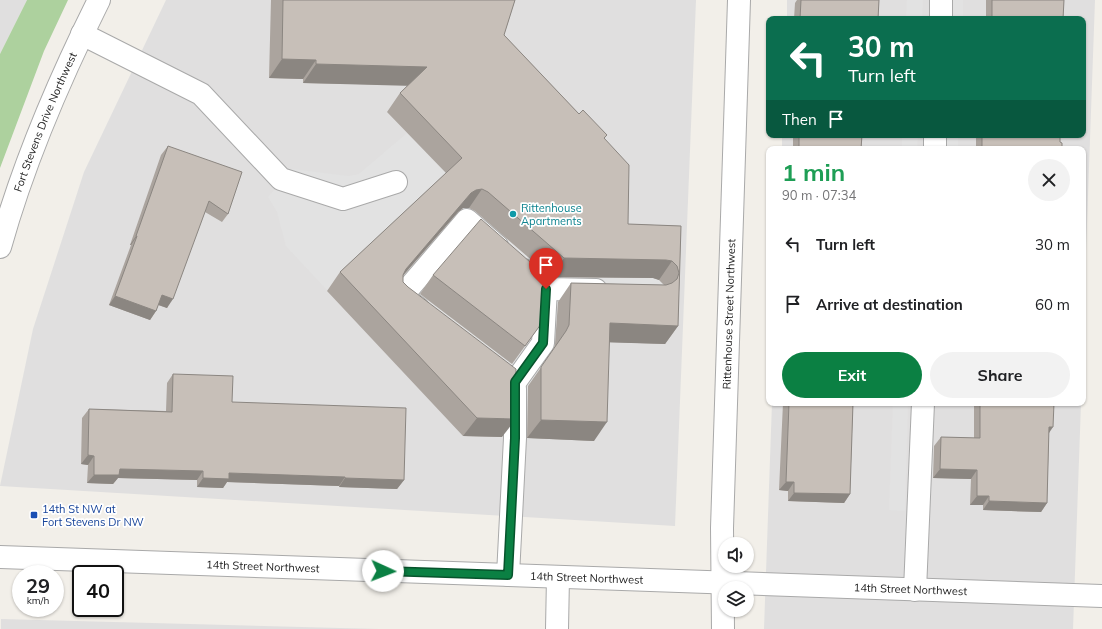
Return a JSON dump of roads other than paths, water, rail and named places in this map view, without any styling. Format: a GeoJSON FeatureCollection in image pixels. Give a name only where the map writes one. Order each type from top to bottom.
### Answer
{"type":"FeatureCollection","features":[{"type":"Feature","properties":{"kind":"street","name":"Fort Stevens Drive Northwest"},"geometry":{"type":"LineString","coordinates":[[0,247],[24,170],[53,98],[99,0]]}},
{"type":"Feature","properties":{"kind":"street","name":"Rittenhouse Street Northwest"},"geometry":{"type":"LineString","coordinates":[[722,581],[722,528],[739,0]]}},
{"type":"Feature","properties":{"kind":"street"},"geometry":{"type":"LineString","coordinates":[[940,16],[941,0]]}},
{"type":"Feature","properties":{"kind":"street"},"geometry":{"type":"LineString","coordinates":[[82,34],[201,94],[281,179],[342,199],[396,182]]}},
{"type":"Feature","properties":{"kind":"street"},"geometry":{"type":"LineString","coordinates":[[434,320],[402,296],[467,220],[546,289],[615,290]]}},
{"type":"Feature","properties":{"kind":"street"},"geometry":{"type":"LineString","coordinates":[[508,575],[515,438],[509,378],[543,343],[546,289]]}},
{"type":"Feature","properties":{"kind":"street"},"geometry":{"type":"LineString","coordinates":[[915,590],[924,406]]}},
{"type":"Feature","properties":{"kind":"street","name":"14th Street Northwest"},"geometry":{"type":"LineString","coordinates":[[0,557],[718,582]]}},
{"type":"Feature","properties":{"kind":"street"},"geometry":{"type":"LineString","coordinates":[[557,629],[558,577]]}},
{"type":"Feature","properties":{"kind":"street","name":"14th Street Northwest"},"geometry":{"type":"LineString","coordinates":[[754,583],[1102,596]]}},
{"type":"Feature","properties":{"kind":"street","name":"Rittenhouse Street Northwest"},"geometry":{"type":"LineString","coordinates":[[723,617],[723,629]]}},
{"type":"Feature","properties":{"kind":"place","name":"Rittenhouse Apartments"},"geometry":{"type":"Point","coordinates":[513,214]}},
{"type":"Feature","properties":{"kind":"place","name":"14th St NW at Fort Stevens Dr NW"},"geometry":{"type":"Point","coordinates":[34,515]}}]}
